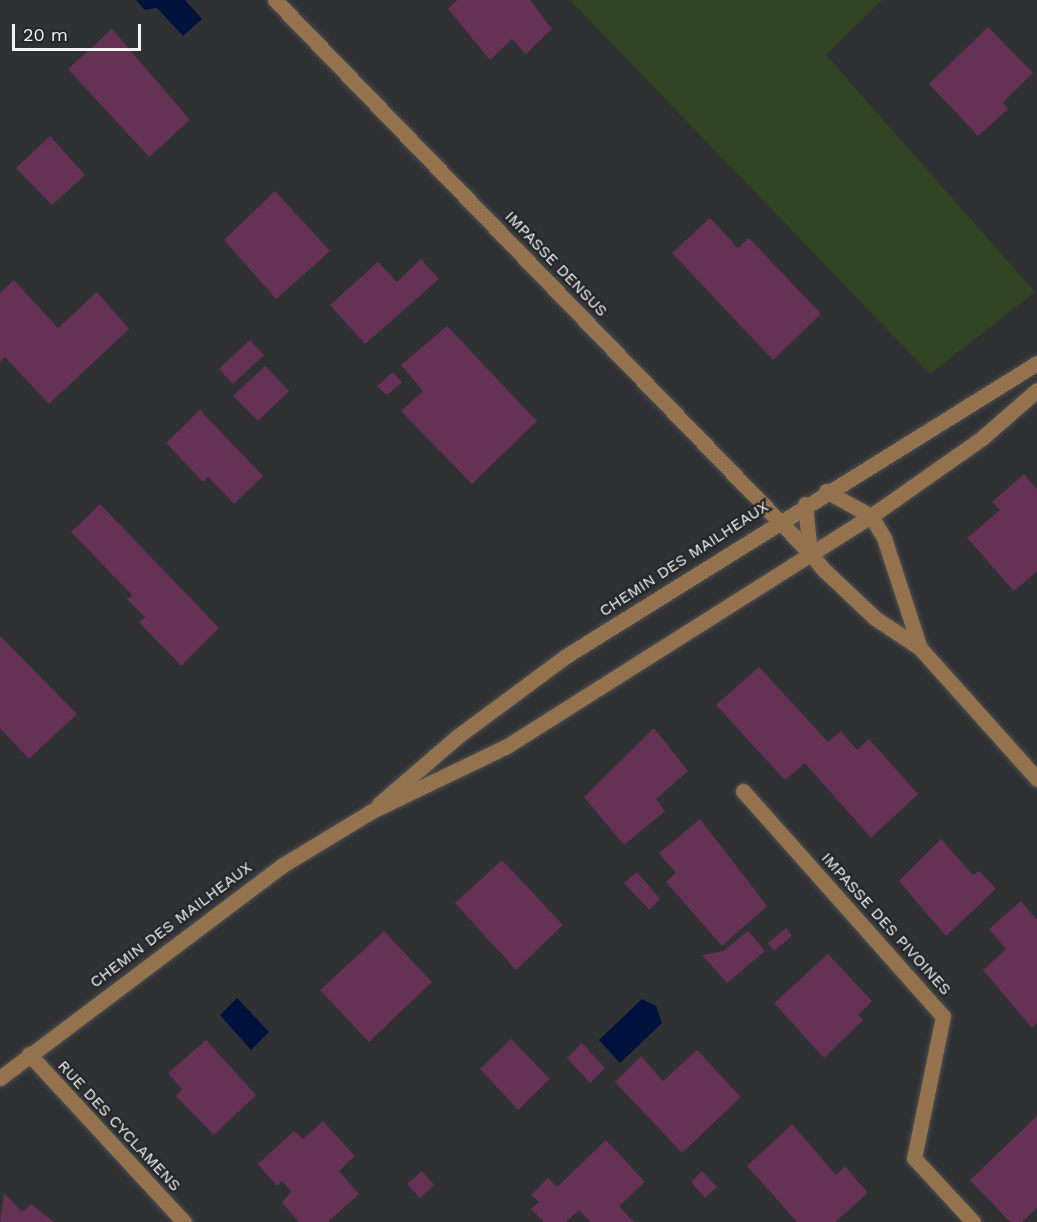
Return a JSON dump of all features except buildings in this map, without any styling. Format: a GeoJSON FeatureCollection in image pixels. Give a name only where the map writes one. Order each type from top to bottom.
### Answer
{"type":"FeatureCollection","features":[{"type":"Feature","properties":{"kind":"street","name":"IMPASSE DENSUS"},"geometry":{"type":"LineString","coordinates":[[275,0],[874,618],[920,648]]}},
{"type":"Feature","properties":{"kind":"street","name":"CHEMIN DES MAILHEAUX"},"geometry":{"type":"LineString","coordinates":[[370,812],[422,764],[566,656],[778,519],[1037,363]]}},
{"type":"Feature","properties":{"kind":"street","name":"CHEMIN DES MAILHEAUX"},"geometry":{"type":"LineString","coordinates":[[0,1078],[244,891],[370,812],[507,746],[871,516],[982,438],[1037,390]]}},
{"type":"Feature","properties":{"kind":"street"},"geometry":{"type":"LineString","coordinates":[[826,491],[871,516],[884,538],[920,648],[1037,778]]}},
{"type":"Feature","properties":{"kind":"street"},"geometry":{"type":"LineString","coordinates":[[805,504],[810,553]]}},
{"type":"Feature","properties":{"kind":"street","name":"IMPASSE DES PIVOINES"},"geometry":{"type":"LineString","coordinates":[[743,791],[944,1016],[914,1158],[973,1222]]}},
{"type":"Feature","properties":{"kind":"street","name":"RUE DES CYCLAMENS"},"geometry":{"type":"LineString","coordinates":[[29,1054],[184,1222]]}},
{"type":"Feature","properties":{"kind":"green space"},"geometry":{"type":"Polygon","coordinates":[[[570,0],[882,0],[826,55],[1035,292],[930,374],[570,0]]]}},
{"type":"Feature","properties":{"kind":"water"},"geometry":{"type":"Polygon","coordinates":[[[136,0],[185,0],[202,19],[183,36],[157,8],[145,10],[136,0]]]}},
{"type":"Feature","properties":{"kind":"water"},"geometry":{"type":"Polygon","coordinates":[[[237,998],[269,1032],[251,1050],[220,1015],[237,998]]]}},
{"type":"Feature","properties":{"kind":"water"},"geometry":{"type":"Polygon","coordinates":[[[642,999],[656,1006],[662,1023],[620,1063],[599,1040],[642,999]]]}}]}
